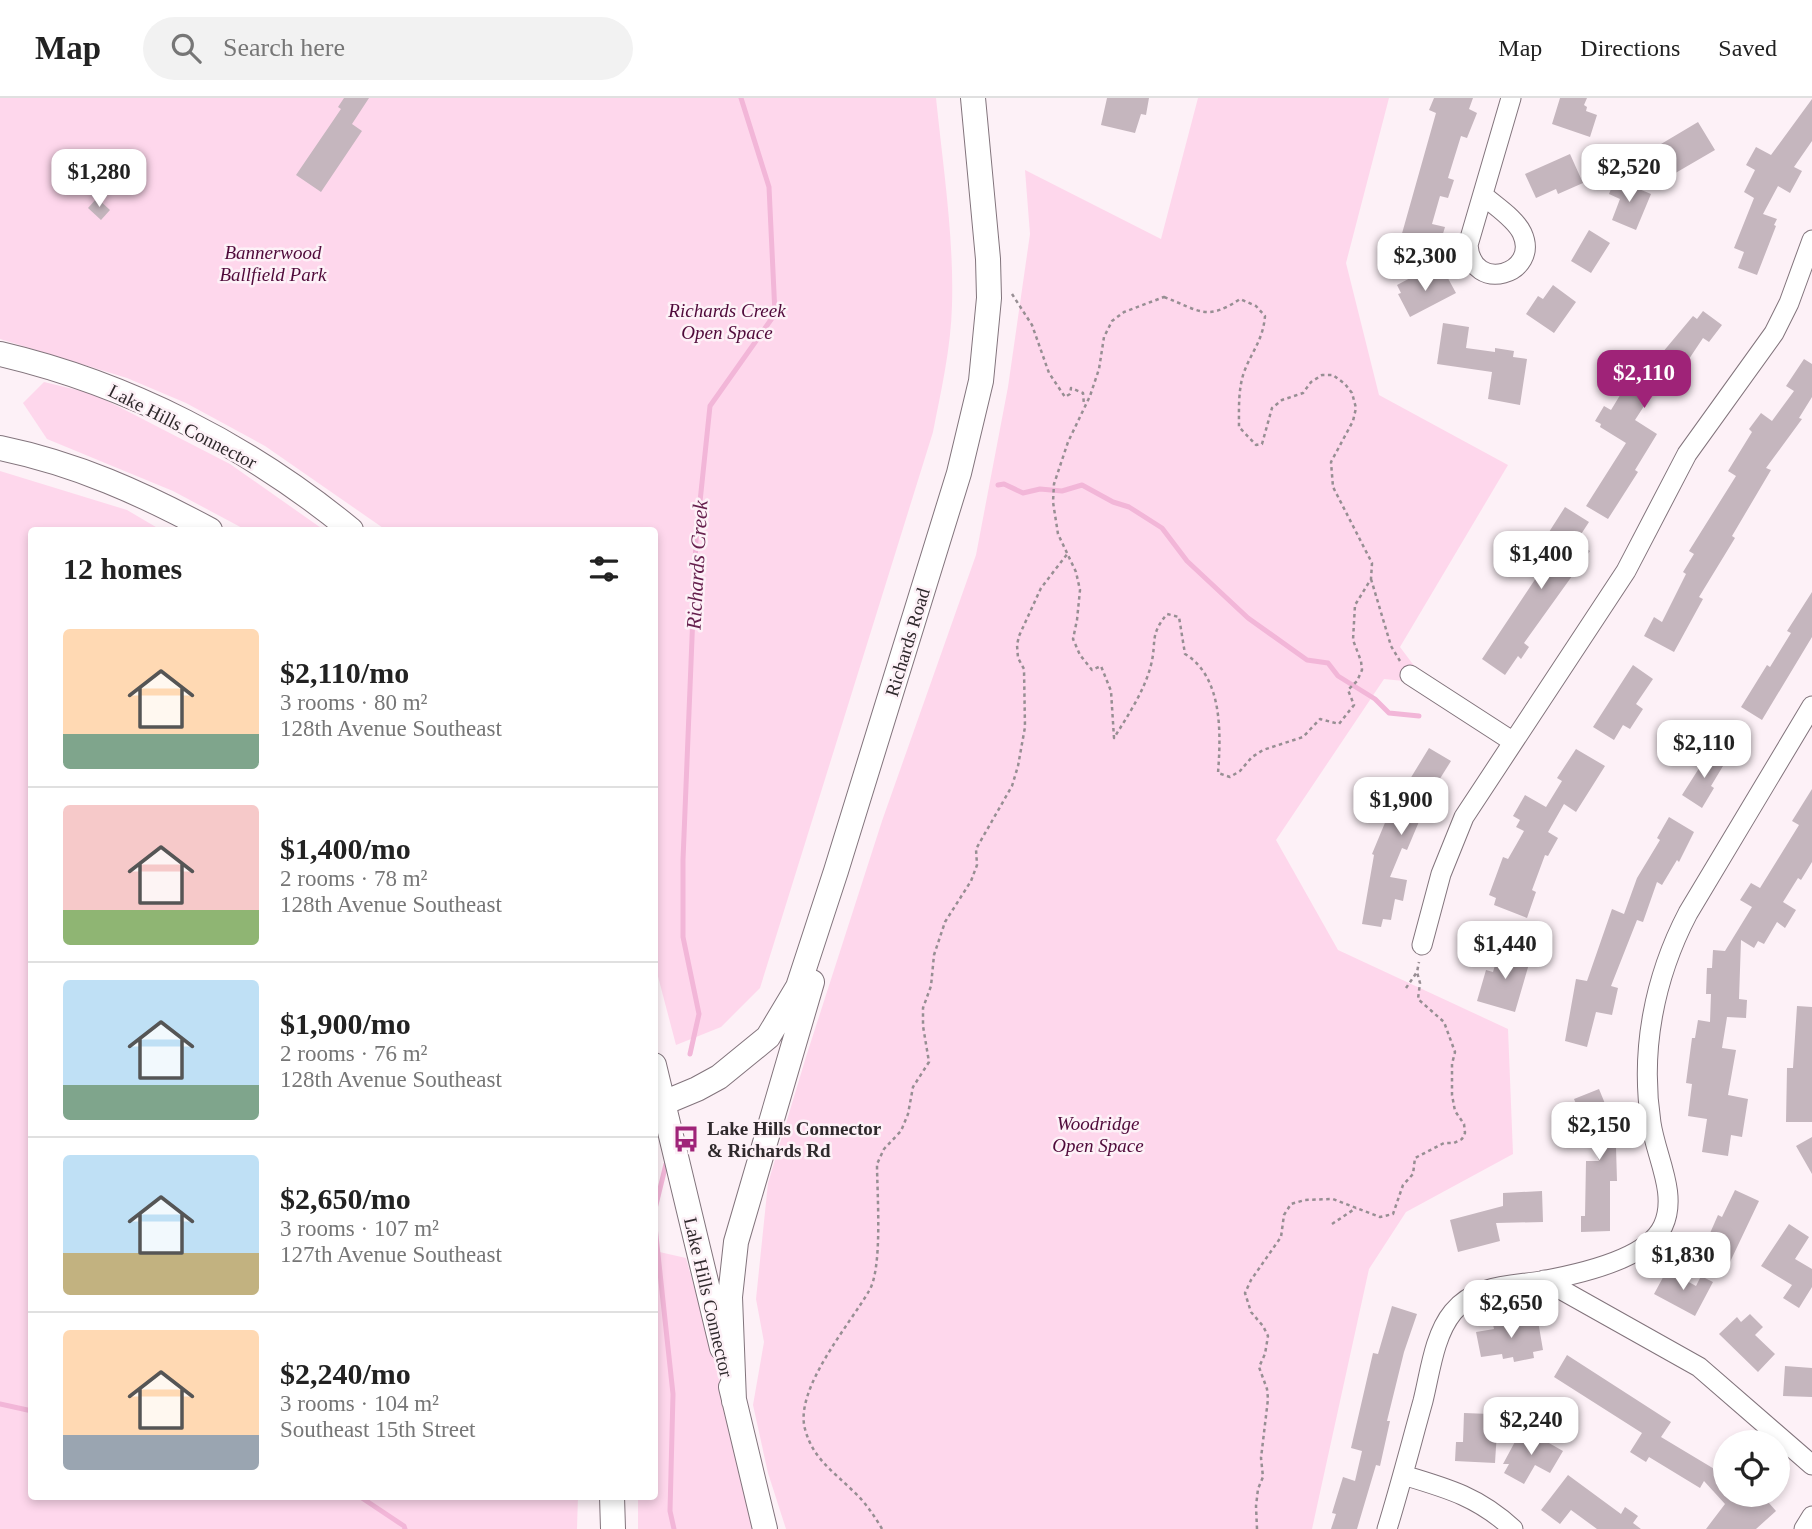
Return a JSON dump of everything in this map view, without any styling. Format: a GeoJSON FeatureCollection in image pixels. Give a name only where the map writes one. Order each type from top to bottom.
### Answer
{"type":"FeatureCollection","features":[{"type":"Feature","properties":{"kind":"main road","name":"Richards Road"},"geometry":{"type":"LineString","coordinates":[[659,1105],[719,1077],[768,1037],[798,987],[836,871],[959,473],[981,381],[989,298],[988,259],[973,98]]}},
{"type":"Feature","properties":{"kind":"main road","name":"Lake Hills Connector"},"geometry":{"type":"LineString","coordinates":[[0,354],[58,370],[139,399],[260,464],[347,527]]}},
{"type":"Feature","properties":{"kind":"main road"},"geometry":{"type":"LineString","coordinates":[[0,448],[58,461],[123,486],[204,527]]}},
{"type":"Feature","properties":{"kind":"main road"},"geometry":{"type":"LineString","coordinates":[[734,1401],[730,1297],[736,1241],[810,992],[836,871]]}},
{"type":"Feature","properties":{"kind":"main road","name":"Lake Hills Connector"},"geometry":{"type":"LineString","coordinates":[[659,1105],[765,1529]]}},
{"type":"Feature","properties":{"kind":"main road"},"geometry":{"type":"LineString","coordinates":[[612,1500],[613,1529]]}},
{"type":"Feature","properties":{"kind":"street"},"geometry":{"type":"LineString","coordinates":[[1483,195],[1511,98]]}},
{"type":"Feature","properties":{"kind":"street"},"geometry":{"type":"LineString","coordinates":[[1422,945],[1432,902],[1452,842],[1464,817],[1626,571],[1687,454],[1774,333],[1789,303],[1812,240]]}},
{"type":"Feature","properties":{"kind":"street"},"geometry":{"type":"LineString","coordinates":[[1410,675],[1512,741]]}},
{"type":"Feature","properties":{"kind":"street"},"geometry":{"type":"LineString","coordinates":[[1387,1529],[1436,1349],[1452,1313],[1474,1295],[1487,1289],[1545,1280],[1615,1262],[1639,1252],[1662,1229],[1669,1198],[1651,1124],[1647,1076],[1649,1036],[1659,986],[1673,943],[1688,913],[1812,706]]}},
{"type":"Feature","properties":{"kind":"street"},"geometry":{"type":"LineString","coordinates":[[1545,1280],[1699,1367],[1812,1465]]}},
{"type":"Feature","properties":{"kind":"street"},"geometry":{"type":"LineString","coordinates":[[1403,1475],[1456,1491],[1481,1503],[1513,1529]]}},
{"type":"Feature","properties":{"kind":"street"},"geometry":{"type":"LineString","coordinates":[[1804,1529],[1812,1516]]}},
{"type":"Feature","properties":{"kind":"path"},"geometry":{"type":"LineString","coordinates":[[1012,293],[1032,325],[1049,373],[1065,397],[1070,394],[1071,388],[1083,393],[1084,405]]}},
{"type":"Feature","properties":{"kind":"path"},"geometry":{"type":"LineString","coordinates":[[1371,579],[1354,605],[1353,640],[1362,670],[1357,681],[1348,690],[1354,705],[1339,724],[1320,719],[1303,737],[1263,750],[1230,777],[1218,773],[1219,728],[1216,703],[1204,672],[1197,662],[1185,654],[1179,617],[1167,614],[1155,628],[1151,665],[1133,709],[1114,738],[1111,691],[1101,666],[1092,670],[1080,655],[1073,639],[1080,590],[1068,553],[1058,534],[1052,502],[1054,484],[1068,442],[1090,396],[1099,369],[1104,337],[1112,321],[1124,312],[1164,297],[1201,313],[1224,310],[1240,299],[1256,306],[1265,316],[1264,327],[1259,344],[1243,374],[1239,400],[1239,427],[1256,445],[1262,444],[1272,408],[1282,400],[1303,393],[1311,382],[1322,375],[1333,374],[1345,384],[1352,393],[1356,408],[1353,421],[1331,462],[1333,487],[1372,563],[1371,579],[1391,646],[1402,667],[1410,675]]}},
{"type":"Feature","properties":{"kind":"path"},"geometry":{"type":"LineString","coordinates":[[882,1529],[873,1513],[853,1491],[825,1467],[804,1427],[804,1414],[808,1397],[832,1345],[871,1289],[877,1264],[877,1164],[884,1149],[901,1131],[908,1114],[913,1087],[929,1062],[923,1008],[931,986],[934,955],[945,922],[971,881],[977,865],[976,849],[1015,776],[1025,727],[1024,669],[1018,658],[1017,645],[1028,613],[1041,588],[1068,553]]}},
{"type":"Feature","properties":{"kind":"path"},"geometry":{"type":"LineString","coordinates":[[1406,988],[1417,972],[1422,945]]}},
{"type":"Feature","properties":{"kind":"path"},"geometry":{"type":"LineString","coordinates":[[1257,1529],[1256,1506],[1264,1467],[1261,1458],[1268,1399],[1259,1367],[1265,1354],[1268,1336],[1251,1312],[1245,1293],[1281,1237],[1284,1215],[1291,1204],[1306,1200],[1333,1199],[1380,1217],[1393,1214],[1403,1185],[1413,1174],[1415,1158],[1431,1148],[1462,1139],[1465,1133],[1465,1124],[1455,1111],[1452,1095],[1452,1064],[1455,1052],[1444,1022],[1418,999],[1420,983],[1417,972]]}},
{"type":"Feature","properties":{"kind":"path"},"geometry":{"type":"LineString","coordinates":[[1332,1224],[1356,1208]]}},
{"type":"Feature","properties":{"kind":"green space","name":"Richards Creek Open Space"},"geometry":{"type":"Polygon","coordinates":[[[0,98],[936,98],[950,228],[952,305],[948,353],[933,432],[760,988],[721,1027],[676,1045],[658,976],[658,527],[382,527],[265,446],[186,403],[127,378],[0,339],[0,98]]]}},
{"type":"Feature","properties":{"kind":"green space","name":"Woodridge Open Space"},"geometry":{"type":"Polygon","coordinates":[[[1198,98],[1389,98],[1346,263],[1379,395],[1508,465],[1400,647],[1415,667],[1404,681],[1384,679],[1276,840],[1338,950],[1508,1029],[1513,1154],[1406,1212],[1369,1269],[1312,1529],[786,1529],[768,1473],[753,1405],[764,1342],[756,1299],[768,1183],[882,821],[976,555],[1008,387],[1030,234],[1025,170],[1161,239],[1198,98]]]}},
{"type":"Feature","properties":{"kind":"green space"},"geometry":{"type":"Polygon","coordinates":[[[44,382],[94,394],[230,464],[320,527],[240,527],[173,491],[47,439],[23,403],[44,382]]]}},
{"type":"Feature","properties":{"kind":"green space"},"geometry":{"type":"Polygon","coordinates":[[[0,471],[127,510],[156,527],[28,527],[28,1500],[578,1500],[577,1529],[0,1529],[0,471]]]}},
{"type":"Feature","properties":{"kind":"green space"},"geometry":{"type":"Polygon","coordinates":[[[658,1252],[686,1258],[720,1381],[754,1529],[638,1529],[638,1500],[658,1500],[658,1252]]]}},
{"type":"Feature","properties":{"kind":"building"},"geometry":{"type":"Polygon","coordinates":[[[344,98],[369,98],[352,124],[362,131],[321,192],[296,175],[341,109],[338,107],[344,98]]]}},
{"type":"Feature","properties":{"kind":"building"},"geometry":{"type":"Polygon","coordinates":[[[1107,98],[1149,98],[1146,115],[1141,114],[1135,133],[1101,125],[1107,98]]]}},
{"type":"Feature","properties":{"kind":"building"},"geometry":{"type":"Polygon","coordinates":[[[1434,98],[1473,98],[1469,109],[1477,113],[1467,138],[1461,136],[1448,178],[1454,180],[1448,198],[1440,196],[1432,224],[1445,227],[1439,247],[1401,237],[1436,113],[1429,110],[1434,98]]]}},
{"type":"Feature","properties":{"kind":"building"},"geometry":{"type":"Polygon","coordinates":[[[1560,98],[1587,98],[1584,105],[1587,107],[1586,111],[1597,115],[1590,137],[1552,124],[1560,98]]]}},
{"type":"Feature","properties":{"kind":"building"},"geometry":{"type":"Polygon","coordinates":[[[1812,99],[1812,141],[1794,167],[1802,171],[1790,193],[1778,186],[1763,214],[1777,219],[1757,275],[1738,268],[1744,252],[1734,248],[1754,198],[1744,192],[1755,170],[1746,165],[1756,147],[1771,155],[1812,99]]]}},
{"type":"Feature","properties":{"kind":"building"},"geometry":{"type":"Polygon","coordinates":[[[1698,122],[1715,150],[1672,175],[1656,147],[1698,122]]]}},
{"type":"Feature","properties":{"kind":"building"},"geometry":{"type":"Polygon","coordinates":[[[1570,154],[1583,183],[1558,194],[1556,189],[1536,198],[1525,174],[1570,154]]]}},
{"type":"Feature","properties":{"kind":"building"},"geometry":{"type":"Polygon","coordinates":[[[1615,179],[1651,194],[1636,230],[1612,220],[1620,199],[1609,194],[1615,179]]]}},
{"type":"Feature","properties":{"kind":"building"},"geometry":{"type":"Polygon","coordinates":[[[97,198],[110,210],[101,220],[88,208],[97,198]]]}},
{"type":"Feature","properties":{"kind":"building"},"geometry":{"type":"Polygon","coordinates":[[[1589,230],[1610,243],[1591,273],[1571,261],[1589,230]]]}},
{"type":"Feature","properties":{"kind":"building"},"geometry":{"type":"Polygon","coordinates":[[[1444,271],[1456,293],[1410,317],[1398,294],[1401,293],[1397,285],[1416,275],[1420,283],[1444,271]]]}},
{"type":"Feature","properties":{"kind":"building"},"geometry":{"type":"Polygon","coordinates":[[[1553,285],[1576,302],[1554,333],[1526,314],[1538,296],[1543,299],[1553,285]]]}},
{"type":"Feature","properties":{"kind":"building"},"geometry":{"type":"Polygon","coordinates":[[[1703,311],[1722,325],[1709,342],[1703,338],[1673,383],[1670,380],[1665,388],[1659,383],[1635,420],[1657,434],[1635,470],[1638,472],[1608,519],[1586,506],[1626,443],[1595,421],[1604,406],[1611,410],[1647,351],[1657,359],[1693,316],[1697,319],[1703,311]]]}},
{"type":"Feature","properties":{"kind":"building"},"geometry":{"type":"Polygon","coordinates":[[[1443,323],[1469,327],[1466,348],[1495,352],[1495,348],[1514,351],[1513,357],[1527,359],[1520,405],[1488,399],[1492,372],[1437,364],[1443,323]]]}},
{"type":"Feature","properties":{"kind":"building"},"geometry":{"type":"Polygon","coordinates":[[[1804,359],[1812,364],[1812,397],[1799,418],[1802,419],[1766,468],[1771,470],[1732,536],[1735,538],[1699,597],[1703,599],[1674,652],[1644,636],[1654,617],[1662,622],[1686,574],[1683,572],[1694,554],[1689,551],[1736,476],[1728,471],[1752,432],[1749,429],[1761,413],[1772,421],[1794,391],[1786,386],[1804,359]]]}},
{"type":"Feature","properties":{"kind":"building"},"geometry":{"type":"Polygon","coordinates":[[[1565,507],[1589,522],[1576,542],[1590,551],[1524,643],[1529,647],[1521,659],[1518,656],[1505,675],[1482,659],[1554,551],[1542,543],[1565,507]]]}},
{"type":"Feature","properties":{"kind":"building"},"geometry":{"type":"Polygon","coordinates":[[[1812,592],[1812,637],[1762,720],[1741,707],[1791,633],[1787,631],[1812,592]]]}},
{"type":"Feature","properties":{"kind":"building"},"geometry":{"type":"Polygon","coordinates":[[[1633,665],[1653,679],[1636,704],[1643,709],[1630,729],[1623,725],[1614,740],[1593,727],[1633,665]]]}},
{"type":"Feature","properties":{"kind":"building"},"geometry":{"type":"Polygon","coordinates":[[[1429,748],[1451,761],[1436,785],[1442,789],[1430,808],[1426,805],[1407,850],[1402,848],[1390,877],[1407,880],[1403,901],[1395,899],[1391,920],[1383,919],[1381,927],[1362,924],[1374,855],[1372,854],[1394,801],[1396,802],[1429,748]]]}},
{"type":"Feature","properties":{"kind":"building"},"geometry":{"type":"Polygon","coordinates":[[[1576,749],[1605,766],[1576,812],[1564,804],[1548,832],[1558,838],[1548,856],[1545,855],[1532,890],[1536,892],[1527,918],[1494,905],[1496,898],[1489,895],[1503,857],[1508,859],[1524,831],[1516,827],[1520,820],[1513,816],[1525,795],[1546,807],[1562,781],[1557,778],[1576,749]]]}},
{"type":"Feature","properties":{"kind":"building"},"geometry":{"type":"Polygon","coordinates":[[[1710,751],[1726,761],[1702,808],[1682,795],[1710,751]]]}},
{"type":"Feature","properties":{"kind":"building"},"geometry":{"type":"Polygon","coordinates":[[[1812,789],[1812,862],[1783,902],[1796,910],[1785,928],[1777,922],[1764,944],[1758,941],[1754,948],[1741,940],[1739,999],[1747,1000],[1746,1018],[1727,1017],[1722,1048],[1736,1050],[1728,1095],[1748,1099],[1742,1137],[1731,1135],[1728,1156],[1702,1152],[1707,1119],[1688,1116],[1692,1084],[1686,1083],[1692,1038],[1695,1038],[1698,1020],[1710,1022],[1711,994],[1706,994],[1707,968],[1712,968],[1713,950],[1725,951],[1752,907],[1740,900],[1751,883],[1760,888],[1799,825],[1792,821],[1812,789]]]}},
{"type":"Feature","properties":{"kind":"building"},"geometry":{"type":"Polygon","coordinates":[[[1669,817],[1694,832],[1679,862],[1677,860],[1662,885],[1657,882],[1643,922],[1637,920],[1611,986],[1618,988],[1612,1015],[1596,1012],[1587,1047],[1565,1041],[1576,979],[1587,981],[1612,909],[1624,914],[1637,878],[1660,840],[1657,838],[1669,817]]]}},
{"type":"Feature","properties":{"kind":"building"},"geometry":{"type":"Polygon","coordinates":[[[1500,948],[1531,957],[1515,1012],[1477,1001],[1486,970],[1493,972],[1500,948]]]}},
{"type":"Feature","properties":{"kind":"building"},"geometry":{"type":"Polygon","coordinates":[[[1797,1006],[1812,1007],[1812,1122],[1786,1122],[1787,1068],[1793,1068],[1797,1006]]]}},
{"type":"Feature","properties":{"kind":"building"},"geometry":{"type":"Polygon","coordinates":[[[1599,1089],[1622,1145],[1616,1147],[1617,1181],[1610,1181],[1610,1231],[1581,1232],[1581,1216],[1585,1216],[1586,1161],[1599,1161],[1574,1099],[1599,1089]]]}},
{"type":"Feature","properties":{"kind":"building"},"geometry":{"type":"Polygon","coordinates":[[[1812,1137],[1812,1174],[1796,1146],[1812,1137]]]}},
{"type":"Feature","properties":{"kind":"building"},"geometry":{"type":"Polygon","coordinates":[[[1735,1190],[1759,1201],[1730,1262],[1706,1251],[1710,1242],[1707,1240],[1718,1215],[1722,1217],[1735,1190]]]}},
{"type":"Feature","properties":{"kind":"building"},"geometry":{"type":"Polygon","coordinates":[[[1542,1191],[1543,1222],[1496,1223],[1500,1241],[1458,1252],[1450,1220],[1503,1206],[1503,1193],[1542,1191]]]}},
{"type":"Feature","properties":{"kind":"building"},"geometry":{"type":"Polygon","coordinates":[[[1789,1224],[1809,1237],[1795,1259],[1812,1269],[1812,1287],[1799,1308],[1783,1298],[1792,1285],[1761,1266],[1789,1224]]]}},
{"type":"Feature","properties":{"kind":"building"},"geometry":{"type":"Polygon","coordinates":[[[1667,1270],[1696,1286],[1701,1276],[1713,1282],[1695,1316],[1654,1294],[1667,1270]]]}},
{"type":"Feature","properties":{"kind":"building"},"geometry":{"type":"Polygon","coordinates":[[[1392,1306],[1417,1314],[1404,1352],[1387,1421],[1390,1421],[1380,1466],[1376,1465],[1357,1529],[1331,1529],[1336,1514],[1332,1513],[1343,1477],[1355,1481],[1362,1451],[1351,1448],[1373,1353],[1378,1354],[1392,1306]]]}},
{"type":"Feature","properties":{"kind":"building"},"geometry":{"type":"Polygon","coordinates":[[[1750,1314],[1763,1327],[1755,1335],[1775,1354],[1758,1372],[1719,1334],[1737,1317],[1741,1322],[1750,1314]]]}},
{"type":"Feature","properties":{"kind":"building"},"geometry":{"type":"Polygon","coordinates":[[[1509,1317],[1510,1326],[1538,1321],[1543,1350],[1533,1352],[1534,1358],[1514,1362],[1513,1357],[1503,1359],[1502,1354],[1481,1357],[1476,1332],[1494,1329],[1492,1320],[1509,1317]]]}},
{"type":"Feature","properties":{"kind":"building"},"geometry":{"type":"Polygon","coordinates":[[[1567,1355],[1671,1422],[1661,1437],[1713,1468],[1713,1491],[1704,1481],[1700,1488],[1649,1457],[1646,1462],[1630,1452],[1642,1433],[1554,1377],[1567,1355]]]}},
{"type":"Feature","properties":{"kind":"building"},"geometry":{"type":"Polygon","coordinates":[[[1785,1366],[1812,1368],[1812,1397],[1783,1396],[1785,1366]]]}},
{"type":"Feature","properties":{"kind":"building"},"geometry":{"type":"Polygon","coordinates":[[[1464,1413],[1490,1414],[1489,1431],[1497,1431],[1495,1463],[1455,1461],[1456,1442],[1463,1442],[1464,1413]]]}},
{"type":"Feature","properties":{"kind":"building"},"geometry":{"type":"Polygon","coordinates":[[[1526,1430],[1563,1451],[1550,1473],[1535,1465],[1524,1484],[1504,1473],[1509,1464],[1503,1464],[1517,1438],[1520,1440],[1526,1430]]]}},
{"type":"Feature","properties":{"kind":"building"},"geometry":{"type":"Polygon","coordinates":[[[1568,1475],[1621,1514],[1625,1507],[1638,1516],[1633,1523],[1641,1529],[1597,1529],[1571,1510],[1560,1524],[1541,1510],[1568,1475]]]}},
{"type":"Feature","properties":{"kind":"building"},"geometry":{"type":"Polygon","coordinates":[[[1723,1507],[1772,1507],[1776,1511],[1756,1529],[1706,1529],[1723,1507]]]}},
{"type":"Feature","properties":{"kind":"waterway","name":"Richards Creek"},"geometry":{"type":"LineString","coordinates":[[690,1054],[699,1014],[683,937],[683,860],[696,540],[710,406],[775,314],[769,187],[741,98]]}},
{"type":"Feature","properties":{"kind":"waterway"},"geometry":{"type":"LineString","coordinates":[[998,485],[1004,484],[1023,493],[1040,489],[1062,491],[1082,485],[1113,502],[1129,507],[1162,528],[1187,561],[1248,618],[1307,660],[1328,663],[1338,676],[1375,699],[1389,713],[1419,716]]}},
{"type":"Feature","properties":{"kind":"waterway","name":"Richards Creek"},"geometry":{"type":"LineString","coordinates":[[658,1197],[666,1164]]}},
{"type":"Feature","properties":{"kind":"waterway","name":"Richards Creek"},"geometry":{"type":"LineString","coordinates":[[658,1254],[673,1394],[670,1511],[674,1529]]}},
{"type":"Feature","properties":{"kind":"waterway"},"geometry":{"type":"LineString","coordinates":[[0,1404],[28,1410]]}},
{"type":"Feature","properties":{"kind":"waterway"},"geometry":{"type":"LineString","coordinates":[[365,1500],[405,1529]]}},
{"type":"Feature","properties":{"kind":"place","name":"Lake Hills Connector & Richards Rd"},"geometry":{"type":"Point","coordinates":[686,1139]}},
{"type":"Feature","properties":{"kind":"park label","name":"Bannerwood Ballfield Park"},"geometry":{"type":"Point","coordinates":[273,263]}}]}
